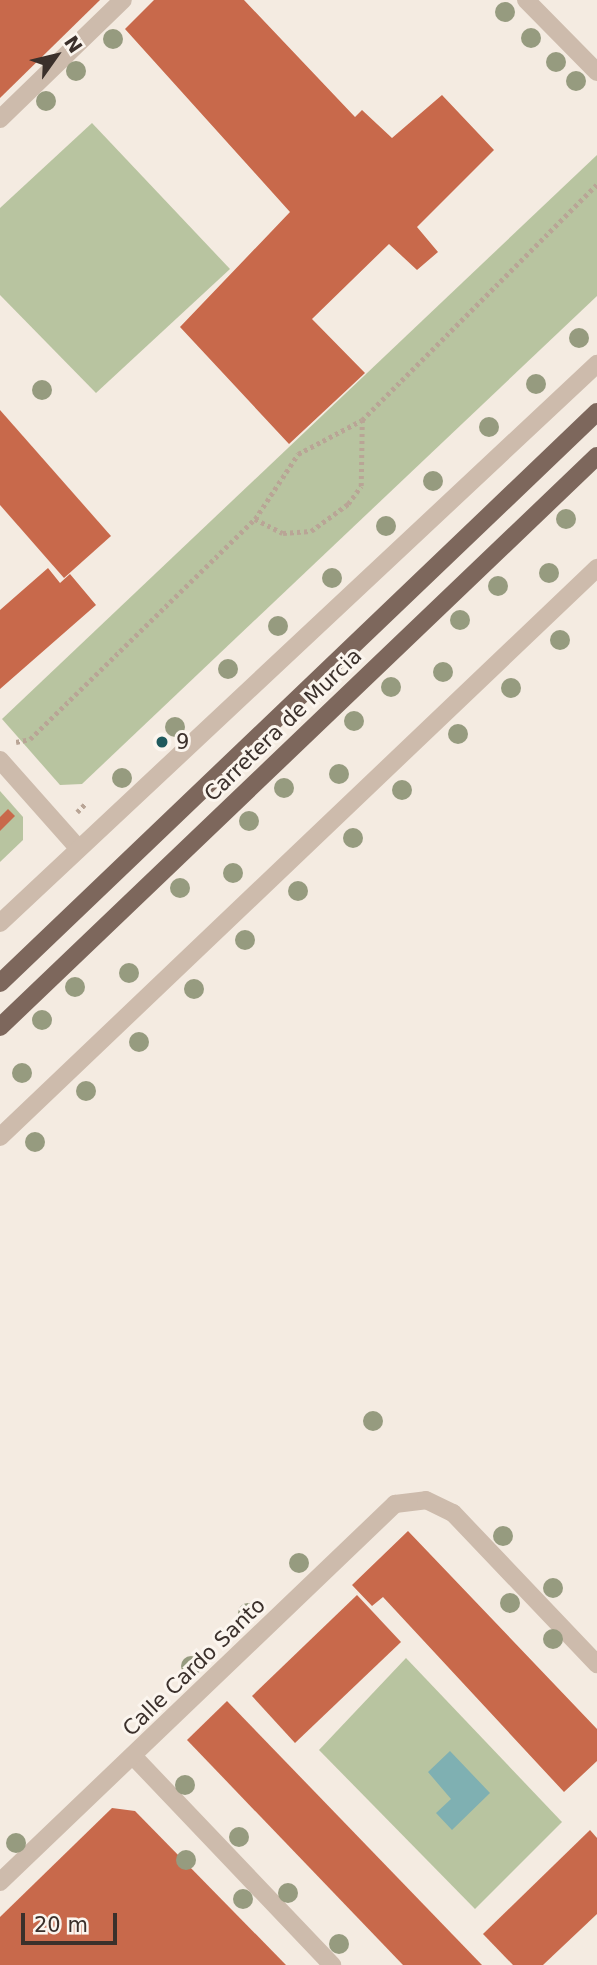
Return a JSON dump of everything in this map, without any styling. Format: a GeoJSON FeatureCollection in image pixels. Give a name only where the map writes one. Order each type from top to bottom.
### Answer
{"type":"FeatureCollection","features":[{"type":"Feature","properties":{"kind":"main road","name":"Carretera de Murcia"},"geometry":{"type":"LineString","coordinates":[[0,983],[597,412]]}},
{"type":"Feature","properties":{"kind":"main road","name":"Carretera de Murcia"},"geometry":{"type":"LineString","coordinates":[[0,1027],[597,456]]}},
{"type":"Feature","properties":{"kind":"street"},"geometry":{"type":"LineString","coordinates":[[0,119],[123,0]]}},
{"type":"Feature","properties":{"kind":"street"},"geometry":{"type":"LineString","coordinates":[[526,0],[597,72]]}},
{"type":"Feature","properties":{"kind":"street"},"geometry":{"type":"LineString","coordinates":[[0,923],[597,365]]}},
{"type":"Feature","properties":{"kind":"street"},"geometry":{"type":"LineString","coordinates":[[0,1137],[597,568]]}},
{"type":"Feature","properties":{"kind":"street"},"geometry":{"type":"LineString","coordinates":[[4,752],[78,848]]}},
{"type":"Feature","properties":{"kind":"street","name":"Calle Cardo Santo"},"geometry":{"type":"LineString","coordinates":[[0,1882],[395,1504],[426,1500],[453,1513],[597,1664]]}},
{"type":"Feature","properties":{"kind":"street"},"geometry":{"type":"LineString","coordinates":[[134,1756],[332,1965]]}},
{"type":"Feature","properties":{"kind":"path"},"geometry":{"type":"LineString","coordinates":[[4,752],[30,739],[255,519],[298,454],[362,420],[597,184]]}},
{"type":"Feature","properties":{"kind":"path"},"geometry":{"type":"LineString","coordinates":[[255,519],[283,533],[311,531],[348,505],[361,486],[362,420]]}},
{"type":"Feature","properties":{"kind":"green space"},"geometry":{"type":"Polygon","coordinates":[[[92,123],[230,269],[96,393],[0,295],[0,208],[92,123]]]}},
{"type":"Feature","properties":{"kind":"green space"},"geometry":{"type":"Polygon","coordinates":[[[597,155],[597,296],[82,784],[60,785],[2,719],[597,155]]]}},
{"type":"Feature","properties":{"kind":"green space"},"geometry":{"type":"Polygon","coordinates":[[[0,791],[23,817],[23,840],[0,862],[0,791]]]}},
{"type":"Feature","properties":{"kind":"green space"},"geometry":{"type":"Polygon","coordinates":[[[406,1658],[562,1822],[475,1909],[319,1750],[406,1658]]]}},
{"type":"Feature","properties":{"kind":"water"},"geometry":{"type":"Polygon","coordinates":[[[450,1751],[490,1793],[452,1830],[436,1813],[451,1799],[428,1772],[450,1751]]]}},
{"type":"Feature","properties":{"kind":"building"},"geometry":{"type":"Polygon","coordinates":[[[0,0],[100,0],[0,98],[0,0]]]}},
{"type":"Feature","properties":{"kind":"building"},"geometry":{"type":"Polygon","coordinates":[[[154,0],[244,0],[355,117],[362,110],[392,138],[442,95],[494,150],[417,227],[438,252],[417,270],[389,244],[312,319],[365,373],[289,444],[180,327],[290,212],[125,29],[154,0]]]}},
{"type":"Feature","properties":{"kind":"building"},"geometry":{"type":"Polygon","coordinates":[[[0,410],[111,536],[64,578],[0,505],[0,410]]]}},
{"type":"Feature","properties":{"kind":"building"},"geometry":{"type":"Polygon","coordinates":[[[48,568],[60,583],[70,574],[96,605],[0,689],[0,610],[48,568]]]}},
{"type":"Feature","properties":{"kind":"building"},"geometry":{"type":"Polygon","coordinates":[[[8,809],[15,816],[0,831],[0,817],[8,809]]]}},
{"type":"Feature","properties":{"kind":"building"},"geometry":{"type":"Polygon","coordinates":[[[408,1531],[597,1729],[597,1761],[564,1792],[383,1597],[372,1606],[352,1585],[408,1531]]]}},
{"type":"Feature","properties":{"kind":"building"},"geometry":{"type":"Polygon","coordinates":[[[357,1595],[401,1642],[295,1743],[252,1696],[357,1595]]]}},
{"type":"Feature","properties":{"kind":"building"},"geometry":{"type":"Polygon","coordinates":[[[227,1701],[482,1965],[403,1965],[187,1740],[227,1701]]]}},
{"type":"Feature","properties":{"kind":"building"},"geometry":{"type":"Polygon","coordinates":[[[112,1808],[135,1811],[286,1965],[0,1965],[0,1917],[112,1808]]]}},
{"type":"Feature","properties":{"kind":"building"},"geometry":{"type":"Polygon","coordinates":[[[590,1830],[597,1838],[597,1914],[543,1965],[513,1965],[483,1934],[590,1830]]]}},
{"type":"Feature","properties":{"kind":"place","name":"9"},"geometry":{"type":"Point","coordinates":[162,742]}}]}
